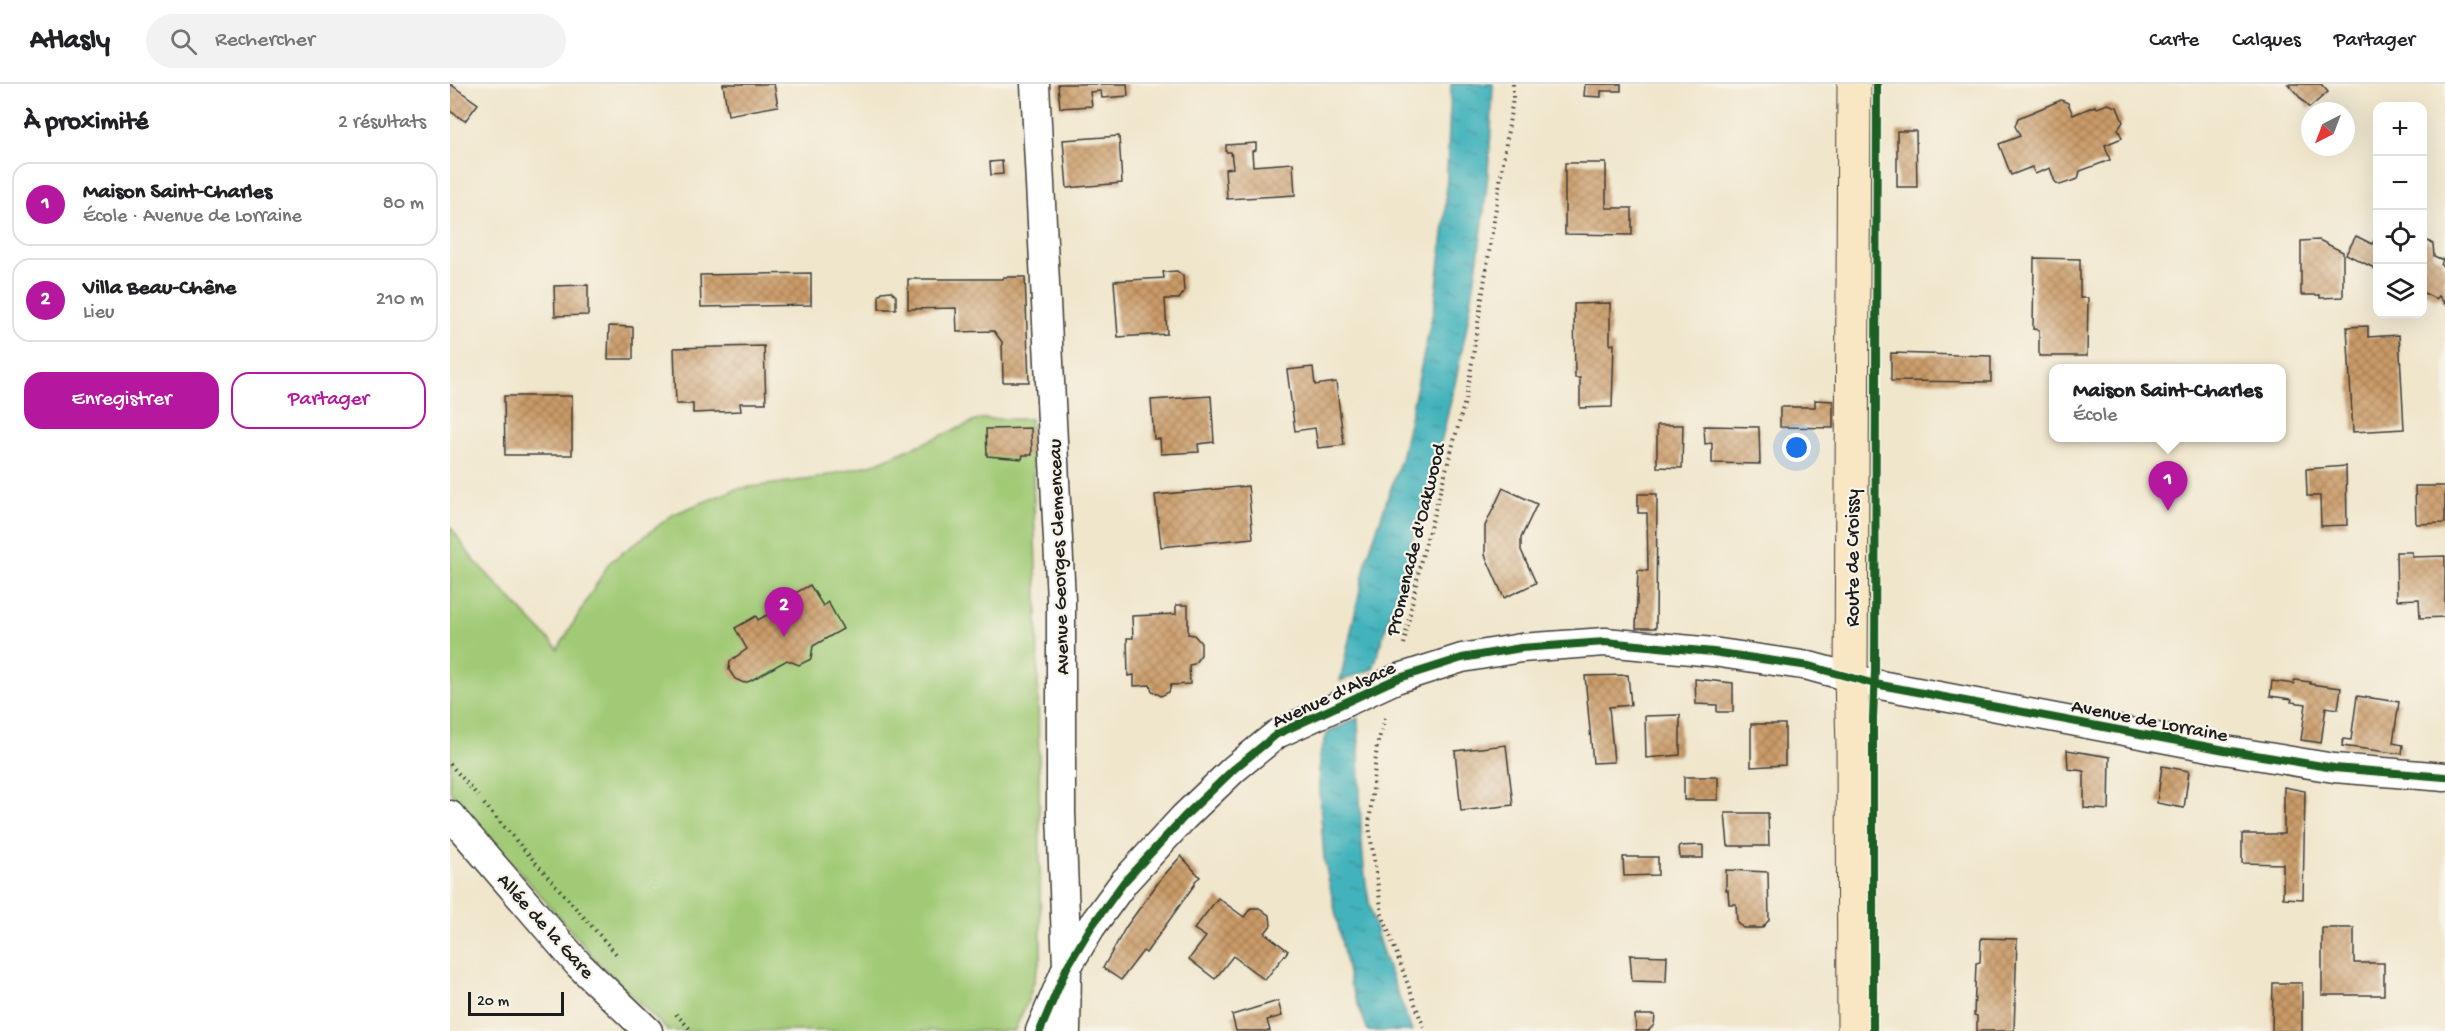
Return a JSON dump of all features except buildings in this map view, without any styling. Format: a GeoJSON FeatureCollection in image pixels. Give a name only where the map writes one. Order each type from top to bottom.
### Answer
{"type":"FeatureCollection","features":[{"type":"Feature","properties":{"kind":"main road","name":"Route de Croissy"},"geometry":{"type":"LineString","coordinates":[[1854,84],[1851,679],[1854,1031]]}},
{"type":"Feature","properties":{"kind":"street","name":"Avenue Georges Clemenceau"},"geometry":{"type":"LineString","coordinates":[[1035,84],[1062,600],[1061,813],[1067,967],[1066,1031]]}},
{"type":"Feature","properties":{"kind":"street","name":"Avenue d'Alsace"},"geometry":{"type":"LineString","coordinates":[[1040,1031],[1067,967],[1091,927],[1124,882],[1184,817],[1234,769],[1277,735],[1396,679],[1462,658],[1521,648],[1605,642],[1703,651],[1798,665],[1851,679]]}},
{"type":"Feature","properties":{"kind":"street","name":"Avenue de Lorraine"},"geometry":{"type":"LineString","coordinates":[[1851,679],[2334,768],[2445,777]]}},
{"type":"Feature","properties":{"kind":"street","name":"Allée de la Gare"},"geometry":{"type":"LineString","coordinates":[[450,815],[579,965],[648,1031]]}},
{"type":"Feature","properties":{"kind":"path"},"geometry":{"type":"LineString","coordinates":[[450,764],[624,962]]}},
{"type":"Feature","properties":{"kind":"path"},"geometry":{"type":"LineString","coordinates":[[669,1008],[692,1031]]}},
{"type":"Feature","properties":{"kind":"green space"},"geometry":{"type":"Polygon","coordinates":[[[980,419],[1031,419],[1037,599],[1041,957],[1029,998],[1014,1031],[668,1031],[596,960],[450,791],[450,526],[472,558],[558,649],[609,563],[674,514],[736,489],[812,479],[877,463],[980,419]]]}},
{"type":"Feature","properties":{"kind":"water"},"geometry":{"type":"Polygon","coordinates":[[[1451,84],[1493,84],[1484,217],[1463,348],[1435,464],[1373,669],[1340,681],[1367,558],[1401,459],[1435,303],[1445,217],[1451,84]]]}},
{"type":"Feature","properties":{"kind":"water"},"geometry":{"type":"Polygon","coordinates":[[[1358,718],[1361,830],[1368,896],[1381,948],[1412,1031],[1368,1031],[1350,983],[1324,858],[1319,756],[1328,732],[1358,718]]]}},
{"type":"Feature","properties":{"kind":"cycle path"},"geometry":{"type":"LineString","coordinates":[[1873,1031],[1877,84]]}},
{"type":"Feature","properties":{"kind":"cycle path"},"geometry":{"type":"LineString","coordinates":[[1040,1031],[1067,967],[1091,927],[1124,882],[1184,817],[1234,769],[1277,734],[1396,679],[1462,658],[1521,648],[1605,642],[1713,652],[1809,666],[1875,684],[2225,750],[2334,768],[2445,777]]}},
{"type":"Feature","properties":{"kind":"place","name":"Maison Saint-Charles"},"geometry":{"type":"Point","coordinates":[2168,511]}},
{"type":"Feature","properties":{"kind":"place","name":"Villa Beau-Chêne"},"geometry":{"type":"Point","coordinates":[784,637]}}]}
